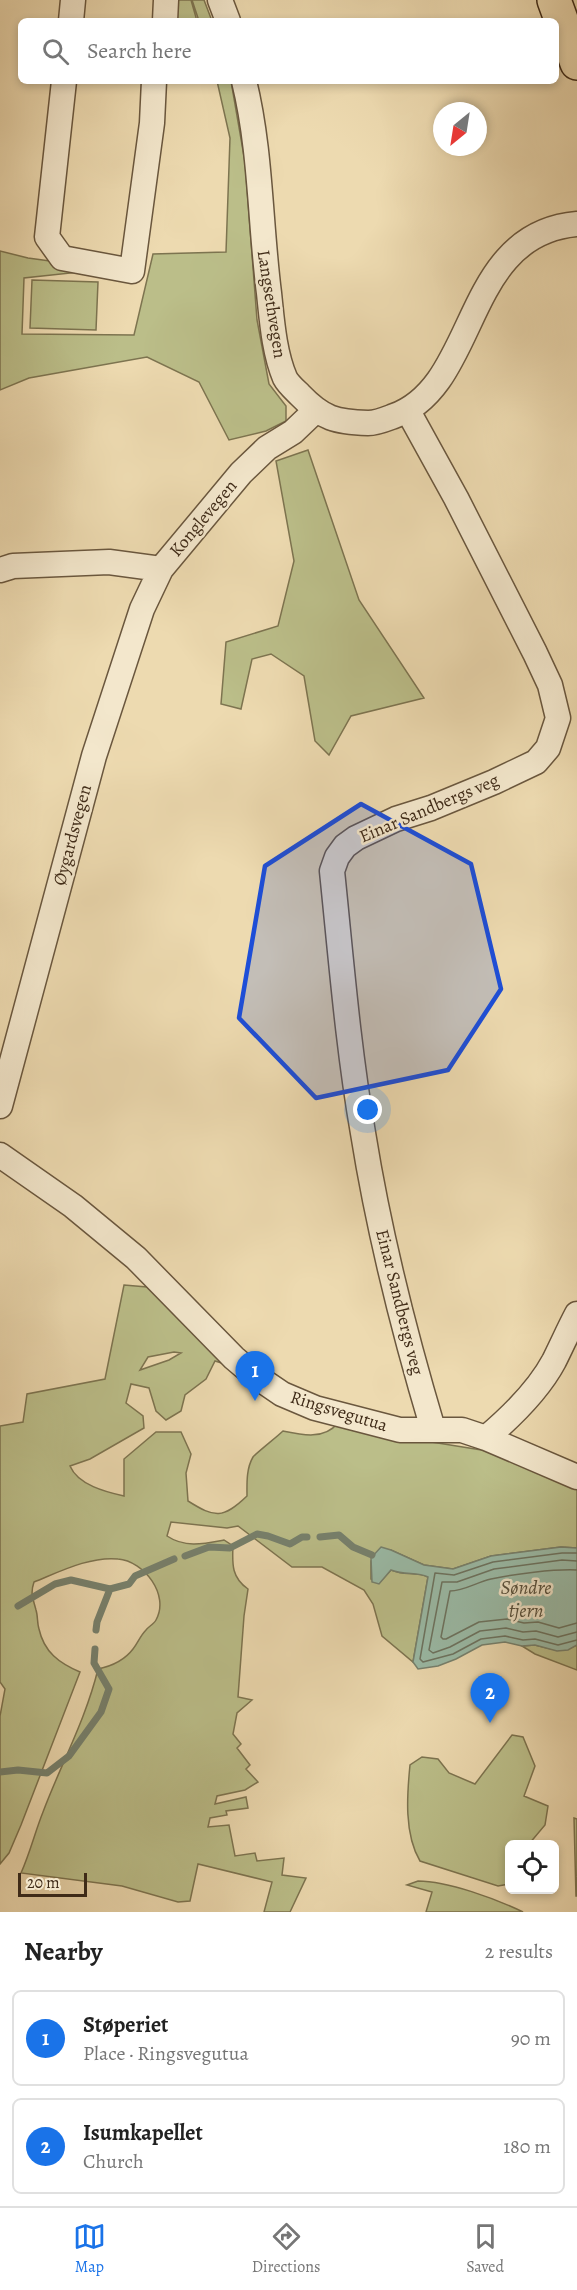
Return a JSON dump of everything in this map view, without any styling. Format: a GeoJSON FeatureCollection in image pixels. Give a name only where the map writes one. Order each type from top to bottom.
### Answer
{"type":"FeatureCollection","features":[{"type":"Feature","properties":{"kind":"main road"},"geometry":{"type":"LineString","coordinates":[[554,0],[577,63]]}},
{"type":"Feature","properties":{"kind":"street"},"geometry":{"type":"LineString","coordinates":[[71,18],[73,0]]}},
{"type":"Feature","properties":{"kind":"street"},"geometry":{"type":"LineString","coordinates":[[165,18],[166,0]]}},
{"type":"Feature","properties":{"kind":"street"},"geometry":{"type":"LineString","coordinates":[[220,0],[227,18]]}},
{"type":"Feature","properties":{"kind":"street"},"geometry":{"type":"LineString","coordinates":[[64,84],[47,237],[63,258],[132,271],[152,123],[153,84]]}},
{"type":"Feature","properties":{"kind":"street","name":"Langsethvegen"},"geometry":{"type":"LineString","coordinates":[[245,84],[252,113],[257,151],[263,247],[273,333],[285,380],[315,411],[329,419],[375,423],[408,411],[432,388],[452,358],[489,282],[512,253],[536,235],[576,224]]}},
{"type":"Feature","properties":{"kind":"street","name":"Konglevegen"},"geometry":{"type":"LineString","coordinates":[[0,570],[13,566],[110,562],[161,568],[241,473],[267,448],[293,432],[315,411]]}},
{"type":"Feature","properties":{"kind":"street","name":"Einar Sandbergs veg"},"geometry":{"type":"LineString","coordinates":[[408,411],[456,498],[535,653],[550,686],[558,718],[548,748],[536,762],[494,782],[396,819],[356,838],[341,852],[332,871],[343,983],[367,1160],[404,1324],[433,1429]]}},
{"type":"Feature","properties":{"kind":"street","name":"Øygardsvegen"},"geometry":{"type":"LineString","coordinates":[[0,1106],[94,756],[142,609],[161,568]]}},
{"type":"Feature","properties":{"kind":"street","name":"Ringsvegutua"},"geometry":{"type":"LineString","coordinates":[[0,1155],[64,1199],[136,1258],[234,1358],[254,1376],[282,1394],[315,1408],[400,1430],[462,1430],[577,1477]]}},
{"type":"Feature","properties":{"kind":"street"},"geometry":{"type":"LineString","coordinates":[[486,1438],[512,1417],[542,1380],[554,1363],[577,1314]]}},
{"type":"Feature","properties":{"kind":"highlighted area"},"geometry":{"type":"Polygon","coordinates":[[[361,804],[471,864],[501,989],[448,1070],[316,1098],[239,1018],[265,866],[361,804]]]}},
{"type":"Feature","properties":{"kind":"green space"},"geometry":{"type":"Polygon","coordinates":[[[174,0],[191,0],[196,18],[173,18],[174,0]]]}},
{"type":"Feature","properties":{"kind":"green space"},"geometry":{"type":"Polygon","coordinates":[[[192,0],[204,0],[211,18],[198,18],[192,0]]]}},
{"type":"Feature","properties":{"kind":"green space"},"geometry":{"type":"Polygon","coordinates":[[[218,84],[232,84],[245,162],[257,320],[269,384],[286,406],[286,421],[266,431],[229,440],[199,382],[147,357],[29,378],[0,390],[0,251],[28,258],[72,264],[80,272],[24,278],[22,334],[134,335],[153,254],[226,252],[230,138],[218,84]]]}},
{"type":"Feature","properties":{"kind":"green space"},"geometry":{"type":"Polygon","coordinates":[[[32,280],[98,282],[96,330],[30,328],[32,280]]]}},
{"type":"Feature","properties":{"kind":"green space"},"geometry":{"type":"Polygon","coordinates":[[[308,450],[359,600],[424,698],[351,716],[329,755],[315,741],[304,676],[271,654],[252,659],[241,709],[221,704],[226,642],[278,626],[294,561],[276,461],[308,450]]]}},
{"type":"Feature","properties":{"kind":"green space"},"geometry":{"type":"Polygon","coordinates":[[[124,1285],[147,1287],[228,1365],[215,1361],[206,1379],[185,1395],[181,1411],[166,1420],[156,1411],[149,1388],[131,1384],[126,1403],[143,1416],[144,1428],[90,1459],[70,1466],[74,1473],[86,1483],[124,1496],[124,1459],[156,1432],[181,1432],[191,1454],[186,1473],[188,1501],[205,1511],[219,1513],[231,1509],[247,1496],[248,1471],[253,1457],[283,1431],[305,1435],[319,1434],[338,1423],[394,1436],[494,1452],[577,1487],[577,1548],[561,1547],[491,1556],[453,1569],[424,1565],[391,1550],[371,1561],[371,1579],[379,1583],[391,1570],[428,1577],[413,1662],[382,1636],[373,1604],[364,1590],[322,1567],[292,1567],[238,1526],[227,1528],[171,1522],[167,1536],[174,1540],[194,1544],[224,1540],[233,1546],[236,1576],[248,1589],[238,1697],[252,1700],[237,1713],[233,1734],[241,1744],[237,1748],[250,1765],[246,1769],[258,1782],[245,1790],[217,1796],[215,1804],[246,1797],[248,1808],[226,1811],[227,1815],[210,1818],[208,1827],[229,1825],[235,1856],[255,1853],[257,1861],[284,1858],[282,1875],[306,1878],[290,1912],[264,1912],[272,1882],[198,1864],[190,1901],[178,1902],[122,1886],[21,1873],[43,1812],[87,1706],[98,1669],[126,1657],[155,1621],[159,1610],[160,1600],[152,1581],[137,1566],[118,1559],[86,1562],[34,1582],[32,1596],[41,1637],[59,1661],[80,1672],[21,1825],[9,1853],[0,1864],[0,1716],[5,1689],[0,1682],[0,1426],[23,1422],[27,1394],[105,1379],[124,1285]],[[174,1352],[148,1357],[140,1370],[169,1360],[181,1353],[174,1352]]]}},
{"type":"Feature","properties":{"kind":"green space"},"geometry":{"type":"Polygon","coordinates":[[[535,1645],[561,1650],[577,1645],[577,1670],[535,1654],[522,1646],[535,1645]]]}},
{"type":"Feature","properties":{"kind":"green space"},"geometry":{"type":"Polygon","coordinates":[[[512,1735],[523,1737],[535,1766],[524,1796],[548,1806],[545,1825],[532,1840],[505,1840],[505,1885],[498,1886],[420,1861],[411,1839],[408,1801],[410,1765],[422,1757],[438,1759],[449,1773],[475,1784],[512,1735]]]}},
{"type":"Feature","properties":{"kind":"green space"},"geometry":{"type":"Polygon","coordinates":[[[574,1818],[577,1819],[577,1896],[576,1896],[574,1818]]]}},
{"type":"Feature","properties":{"kind":"green space"},"geometry":{"type":"Polygon","coordinates":[[[418,1881],[457,1887],[486,1896],[523,1912],[426,1912],[432,1892],[407,1885],[418,1881]]]}},
{"type":"Feature","properties":{"kind":"water","name":"Søndre tjern"},"geometry":{"type":"Polygon","coordinates":[[[381,1547],[424,1565],[453,1569],[491,1556],[561,1547],[577,1548],[577,1645],[568,1650],[557,1651],[535,1645],[522,1646],[505,1642],[482,1645],[438,1666],[418,1669],[413,1662],[428,1577],[391,1570],[379,1584],[372,1582],[371,1558],[381,1547]]]}},
{"type":"Feature","properties":{"kind":"waterway"},"geometry":{"type":"LineString","coordinates":[[185,1556],[209,1547],[230,1548],[257,1534],[290,1544],[302,1537],[307,1537]]}},
{"type":"Feature","properties":{"kind":"waterway"},"geometry":{"type":"LineString","coordinates":[[320,1537],[339,1535],[353,1547],[372,1555]]}},
{"type":"Feature","properties":{"kind":"waterway"},"geometry":{"type":"LineString","coordinates":[[18,1606],[55,1584],[71,1580],[110,1589],[129,1584],[135,1576],[174,1559]]}},
{"type":"Feature","properties":{"kind":"waterway"},"geometry":{"type":"LineString","coordinates":[[96,1630],[110,1589]]}},
{"type":"Feature","properties":{"kind":"waterway"},"geometry":{"type":"LineString","coordinates":[[0,1772],[18,1770],[47,1773],[69,1756],[101,1712],[109,1689],[94,1663],[95,1649]]}},
{"type":"Feature","properties":{"kind":"place","name":"Støperiet"},"geometry":{"type":"Point","coordinates":[255,1401]}},
{"type":"Feature","properties":{"kind":"place","name":"Isumkapellet"},"geometry":{"type":"Point","coordinates":[490,1723]}}]}
